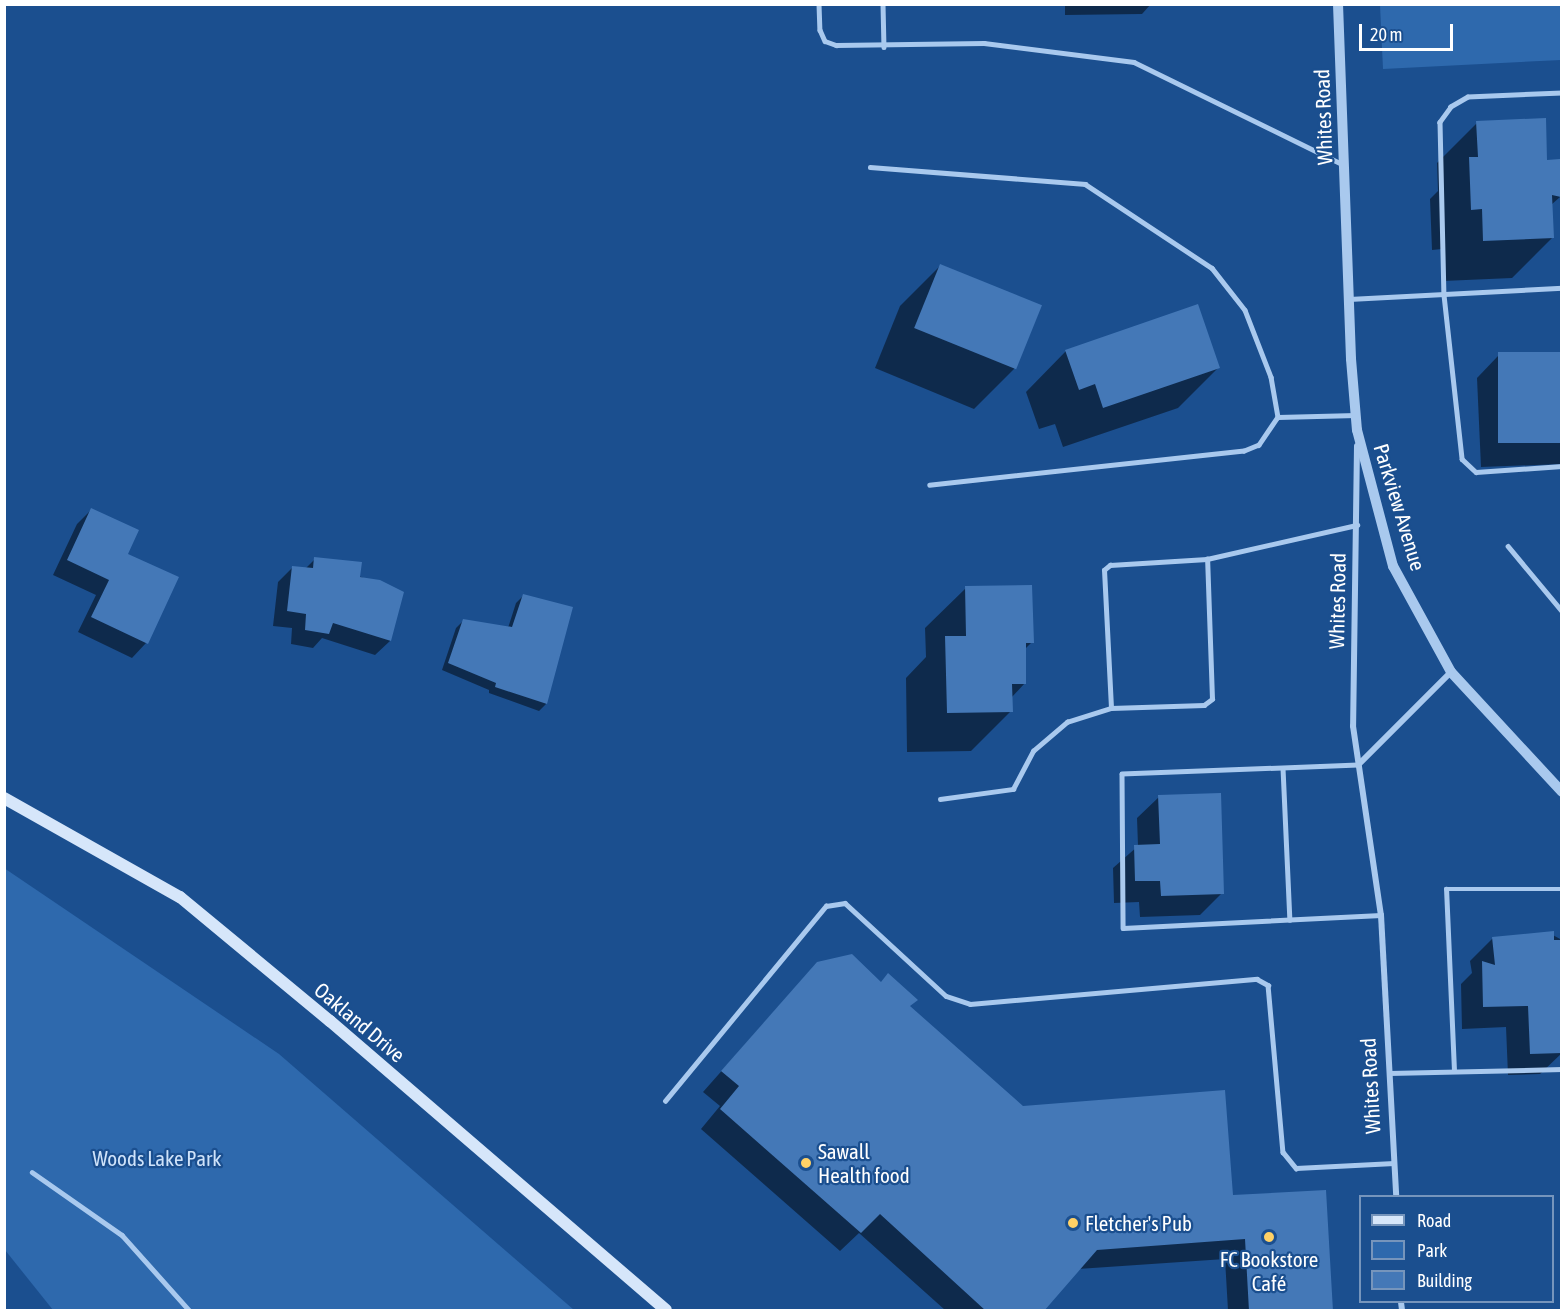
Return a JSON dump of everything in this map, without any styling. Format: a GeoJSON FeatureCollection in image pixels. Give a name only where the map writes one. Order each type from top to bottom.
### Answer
{"type":"FeatureCollection","features":[{"type":"Feature","properties":{"kind":"main road","name":"Oakland Drive"},"geometry":{"type":"LineString","coordinates":[[4,798],[180,897],[330,1021],[666,1311]]}},
{"type":"Feature","properties":{"kind":"street","name":"Whites Road"},"geometry":{"type":"LineString","coordinates":[[1338,4],[1349,298],[1357,430],[1358,525],[1353,726],[1381,915],[1396,1195]]}},
{"type":"Feature","properties":{"kind":"street","name":"Parkview Avenue"},"geometry":{"type":"LineString","coordinates":[[1357,430],[1393,566],[1451,672],[1562,792]]}},
{"type":"Feature","properties":{"kind":"street"},"geometry":{"type":"LineString","coordinates":[[1358,765],[1451,672]]}},
{"type":"Feature","properties":{"kind":"lane"},"geometry":{"type":"LineString","coordinates":[[819,4],[820,30],[825,41],[836,45],[884,47],[984,43],[1134,62],[1344,165]]}},
{"type":"Feature","properties":{"kind":"lane"},"geometry":{"type":"LineString","coordinates":[[883,4],[884,47]]}},
{"type":"Feature","properties":{"kind":"lane"},"geometry":{"type":"LineString","coordinates":[[1562,93],[1468,97],[1451,107],[1440,122],[1444,295],[1462,459],[1476,472],[1562,466]]}},
{"type":"Feature","properties":{"kind":"lane"},"geometry":{"type":"LineString","coordinates":[[870,167],[1086,184],[1212,268],[1245,310],[1271,377],[1278,417],[1259,445],[1244,451],[930,485]]}},
{"type":"Feature","properties":{"kind":"lane"},"geometry":{"type":"LineString","coordinates":[[1349,298],[1562,288]]}},
{"type":"Feature","properties":{"kind":"lane"},"geometry":{"type":"LineString","coordinates":[[1278,417],[1356,415]]}},
{"type":"Feature","properties":{"kind":"lane"},"geometry":{"type":"LineString","coordinates":[[1111,708],[1104,570],[1110,565],[1207,559],[1358,525]]}},
{"type":"Feature","properties":{"kind":"lane"},"geometry":{"type":"LineString","coordinates":[[1508,546],[1562,611]]}},
{"type":"Feature","properties":{"kind":"lane"},"geometry":{"type":"LineString","coordinates":[[940,800],[1013,789],[1033,751],[1067,722],[1111,708],[1204,705],[1212,699],[1207,559]]}},
{"type":"Feature","properties":{"kind":"lane"},"geometry":{"type":"LineString","coordinates":[[1358,765],[1122,774],[1124,928],[1381,915]]}},
{"type":"Feature","properties":{"kind":"lane"},"geometry":{"type":"LineString","coordinates":[[1283,768],[1290,920]]}},
{"type":"Feature","properties":{"kind":"lane"},"geometry":{"type":"LineString","coordinates":[[1454,1071],[1446,889],[1561,888]]}},
{"type":"Feature","properties":{"kind":"lane"},"geometry":{"type":"LineString","coordinates":[[665,1101],[826,906],[845,903],[946,996],[970,1004],[1257,979],[1268,985],[1283,1152],[1296,1168],[1394,1163]]}},
{"type":"Feature","properties":{"kind":"lane"},"geometry":{"type":"LineString","coordinates":[[1389,1073],[1562,1069]]}},
{"type":"Feature","properties":{"kind":"lane"},"geometry":{"type":"LineString","coordinates":[[32,1172],[122,1235],[189,1311]]}},
{"type":"Feature","properties":{"kind":"green space"},"geometry":{"type":"Polygon","coordinates":[[[1380,5],[1561,5],[1561,60],[1383,69],[1380,5]]]}},
{"type":"Feature","properties":{"kind":"green space","name":"Woods Lake Park"},"geometry":{"type":"Polygon","coordinates":[[[4,868],[279,1054],[574,1310],[53,1310],[5,1250],[4,868]]]}},
{"type":"Feature","properties":{"kind":"building"},"geometry":{"type":"Polygon","coordinates":[[[1546,118],[1547,160],[1560,159],[1561,197],[1552,195],[1554,238],[1483,241],[1482,209],[1471,210],[1469,157],[1478,157],[1476,121],[1546,118]]]}},
{"type":"Feature","properties":{"kind":"building"},"geometry":{"type":"Polygon","coordinates":[[[940,264],[1042,305],[1016,369],[914,328],[940,264]]]}},
{"type":"Feature","properties":{"kind":"building"},"geometry":{"type":"Polygon","coordinates":[[[1198,304],[1220,368],[1103,408],[1095,384],[1079,390],[1065,350],[1198,304]]]}},
{"type":"Feature","properties":{"kind":"building"},"geometry":{"type":"Polygon","coordinates":[[[1498,352],[1562,352],[1562,443],[1498,443],[1498,352]]]}},
{"type":"Feature","properties":{"kind":"building"},"geometry":{"type":"Polygon","coordinates":[[[91,508],[139,530],[128,554],[179,577],[148,644],[91,617],[109,580],[67,560],[91,508]]]}},
{"type":"Feature","properties":{"kind":"building"},"geometry":{"type":"Polygon","coordinates":[[[314,557],[362,562],[360,577],[380,580],[404,592],[391,641],[333,623],[329,634],[305,630],[306,614],[287,611],[292,566],[313,568],[314,557]]]}},
{"type":"Feature","properties":{"kind":"building"},"geometry":{"type":"Polygon","coordinates":[[[1032,585],[1034,643],[1026,643],[1026,684],[1012,684],[1013,712],[947,713],[945,636],[966,636],[965,586],[1032,585]]]}},
{"type":"Feature","properties":{"kind":"building"},"geometry":{"type":"Polygon","coordinates":[[[523,594],[573,607],[547,704],[495,687],[496,683],[448,663],[463,619],[512,627],[523,594]]]}},
{"type":"Feature","properties":{"kind":"building"},"geometry":{"type":"Polygon","coordinates":[[[1221,793],[1224,894],[1161,896],[1160,881],[1135,881],[1134,845],[1160,844],[1158,795],[1221,793]]]}},
{"type":"Feature","properties":{"kind":"building"},"geometry":{"type":"Polygon","coordinates":[[[1554,931],[1554,940],[1562,940],[1562,1053],[1530,1054],[1528,1006],[1483,1007],[1482,961],[1495,965],[1492,937],[1554,931]]]}},
{"type":"Feature","properties":{"kind":"building"},"geometry":{"type":"Polygon","coordinates":[[[852,954],[881,982],[888,973],[918,1000],[910,1006],[1023,1106],[1225,1090],[1233,1195],[1326,1190],[1333,1311],[1249,1311],[1245,1239],[1097,1250],[1044,1311],[986,1311],[880,1214],[861,1233],[720,1109],[739,1086],[721,1071],[817,962],[852,954]]]}},
{"type":"Feature","properties":{"kind":"place","name":"Sawall Health food"},"geometry":{"type":"Point","coordinates":[806,1163]}},
{"type":"Feature","properties":{"kind":"place","name":"Fletcher's Pub"},"geometry":{"type":"Point","coordinates":[1073,1223]}},
{"type":"Feature","properties":{"kind":"place","name":"FC Bookstore Café"},"geometry":{"type":"Point","coordinates":[1269,1237]}}]}
